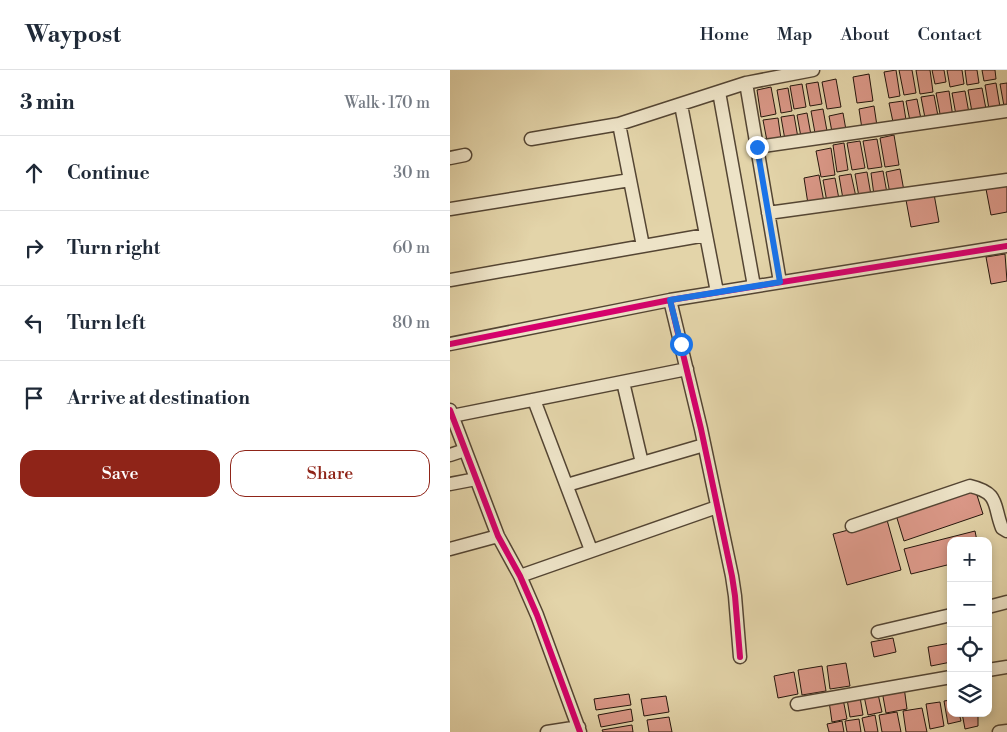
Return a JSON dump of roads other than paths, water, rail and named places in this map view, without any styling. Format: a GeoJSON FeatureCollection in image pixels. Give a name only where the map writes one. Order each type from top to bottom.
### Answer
{"type":"FeatureCollection","features":[{"type":"Feature","properties":{"kind":"street"},"geometry":{"type":"LineString","coordinates":[[531,139],[619,124],[746,83],[809,70]]}},
{"type":"Feature","properties":{"kind":"street"},"geometry":{"type":"LineString","coordinates":[[746,83],[780,282]]}},
{"type":"Feature","properties":{"kind":"street"},"geometry":{"type":"LineString","coordinates":[[719,92],[754,286]]}},
{"type":"Feature","properties":{"kind":"street"},"geometry":{"type":"LineString","coordinates":[[681,104],[717,292]]}},
{"type":"Feature","properties":{"kind":"street"},"geometry":{"type":"LineString","coordinates":[[757,147],[1007,111]]}},
{"type":"Feature","properties":{"kind":"street"},"geometry":{"type":"LineString","coordinates":[[619,124],[643,246]]}},
{"type":"Feature","properties":{"kind":"street"},"geometry":{"type":"LineString","coordinates":[[450,158],[465,155]]}},
{"type":"Feature","properties":{"kind":"street"},"geometry":{"type":"LineString","coordinates":[[450,209],[630,180]]}},
{"type":"Feature","properties":{"kind":"street"},"geometry":{"type":"LineString","coordinates":[[768,213],[1007,180]]}},
{"type":"Feature","properties":{"kind":"street"},"geometry":{"type":"LineString","coordinates":[[450,280],[706,235]]}},
{"type":"Feature","properties":{"kind":"street"},"geometry":{"type":"LineString","coordinates":[[450,344],[670,300],[1007,246]]}},
{"type":"Feature","properties":{"kind":"street"},"geometry":{"type":"LineString","coordinates":[[670,300],[704,445],[735,596],[740,657]]}},
{"type":"Feature","properties":{"kind":"street"},"geometry":{"type":"LineString","coordinates":[[547,732],[580,729],[537,616],[520,576],[498,536],[451,413],[534,400],[687,369]]}},
{"type":"Feature","properties":{"kind":"street"},"geometry":{"type":"LineString","coordinates":[[623,382],[642,463]]}},
{"type":"Feature","properties":{"kind":"street"},"geometry":{"type":"LineString","coordinates":[[534,400],[591,550]]}},
{"type":"Feature","properties":{"kind":"street"},"geometry":{"type":"LineString","coordinates":[[567,485],[704,445]]}},
{"type":"Feature","properties":{"kind":"street"},"geometry":{"type":"LineString","coordinates":[[450,455],[465,450]]}},
{"type":"Feature","properties":{"kind":"street"},"geometry":{"type":"LineString","coordinates":[[450,484],[476,479]]}},
{"type":"Feature","properties":{"kind":"street"},"geometry":{"type":"LineString","coordinates":[[852,526],[970,486],[981,489],[993,498],[1002,528],[1007,531]]}},
{"type":"Feature","properties":{"kind":"street"},"geometry":{"type":"LineString","coordinates":[[520,576],[717,507]]}},
{"type":"Feature","properties":{"kind":"street"},"geometry":{"type":"LineString","coordinates":[[450,549],[498,536]]}},
{"type":"Feature","properties":{"kind":"street"},"geometry":{"type":"LineString","coordinates":[[992,606],[1007,602]]}},
{"type":"Feature","properties":{"kind":"street"},"geometry":{"type":"LineString","coordinates":[[878,632],[947,616]]}},
{"type":"Feature","properties":{"kind":"street"},"geometry":{"type":"LineString","coordinates":[[992,669],[1007,667]]}},
{"type":"Feature","properties":{"kind":"street"},"geometry":{"type":"LineString","coordinates":[[797,704],[947,678]]}},
{"type":"Feature","properties":{"kind":"street"},"geometry":{"type":"LineString","coordinates":[[998,732],[1007,731]]}}]}
